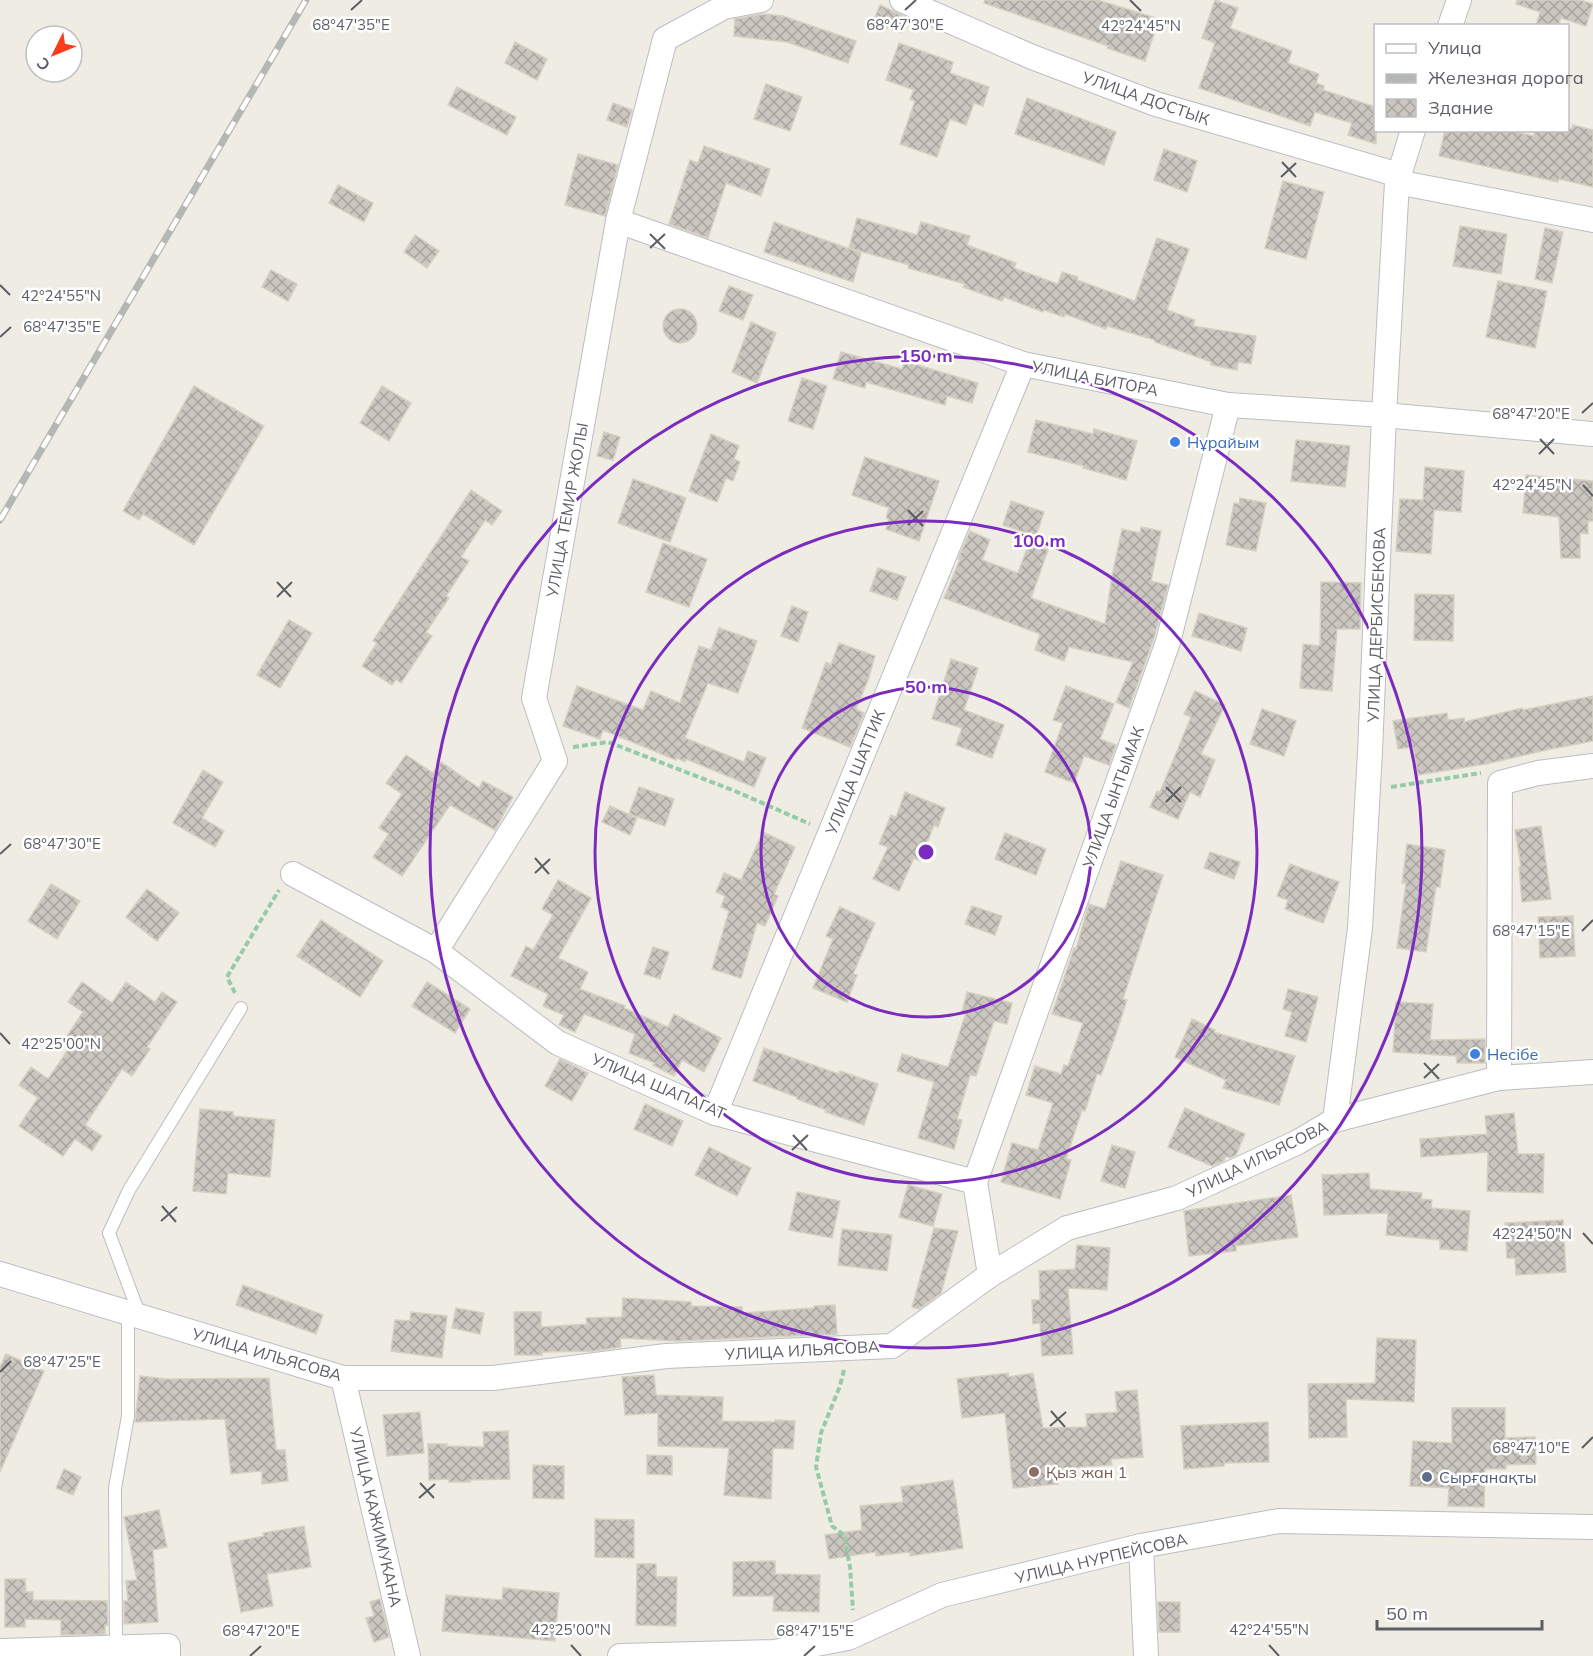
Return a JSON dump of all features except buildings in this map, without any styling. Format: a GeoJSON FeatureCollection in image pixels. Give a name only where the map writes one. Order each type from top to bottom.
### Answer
{"type":"FeatureCollection","features":[{"type":"Feature","properties":{"kind":"street","name":"УЛИЦА ТЕМИР ЖОЛЫ"},"geometry":{"type":"LineString","coordinates":[[436,951],[555,761],[534,698],[618,221],[664,39],[724,7],[761,0]]}},
{"type":"Feature","properties":{"kind":"street"},"geometry":{"type":"LineString","coordinates":[[1451,24],[1459,0]]}},
{"type":"Feature","properties":{"kind":"street","name":"УЛИЦА ДОСТЫК"},"geometry":{"type":"LineString","coordinates":[[913,2],[1032,57],[1156,104],[1398,178],[1593,220]]}},
{"type":"Feature","properties":{"kind":"street","name":"УЛИЦА ДЕРБИСБЕКОВА"},"geometry":{"type":"LineString","coordinates":[[1335,1120],[1360,928],[1384,415],[1398,178],[1412,132]]}},
{"type":"Feature","properties":{"kind":"street","name":"УЛИЦА БИТОРА"},"geometry":{"type":"LineString","coordinates":[[618,221],[1023,364],[1228,405],[1384,415],[1593,434]]}},
{"type":"Feature","properties":{"kind":"street","name":"УЛИЦА ШАТТИК"},"geometry":{"type":"LineString","coordinates":[[715,1113],[1023,364]]}},
{"type":"Feature","properties":{"kind":"street","name":"УЛИЦА ЫНТЫМАК"},"geometry":{"type":"LineString","coordinates":[[975,1182],[1168,642],[1228,405]]}},
{"type":"Feature","properties":{"kind":"street"},"geometry":{"type":"LineString","coordinates":[[1499,1078],[1500,783],[1538,773],[1593,766]]}},
{"type":"Feature","properties":{"kind":"street","name":"УЛИЦА ШАПАГАТ"},"geometry":{"type":"LineString","coordinates":[[293,874],[436,951],[558,1042],[715,1113],[975,1182]]}},
{"type":"Feature","properties":{"kind":"street","name":"УЛИЦА ИЛЬЯСОВА"},"geometry":{"type":"LineString","coordinates":[[0,1274],[343,1378],[493,1378],[666,1356],[892,1346],[990,1275],[1067,1228],[1178,1198],[1298,1142],[1335,1120],[1499,1078],[1593,1072]]}},
{"type":"Feature","properties":{"kind":"street"},"geometry":{"type":"LineString","coordinates":[[975,1182],[990,1275]]}},
{"type":"Feature","properties":{"kind":"street","name":"УЛИЦА КАЖИМУКАНА"},"geometry":{"type":"LineString","coordinates":[[343,1378],[408,1656]]}},
{"type":"Feature","properties":{"kind":"street","name":"УЛИЦА НУРПЕЙСОВА"},"geometry":{"type":"LineString","coordinates":[[620,1656],[774,1652],[854,1635],[942,1595],[1141,1546],[1279,1521],[1593,1527]]}},
{"type":"Feature","properties":{"kind":"street"},"geometry":{"type":"LineString","coordinates":[[1141,1546],[1146,1656]]}},
{"type":"Feature","properties":{"kind":"street"},"geometry":{"type":"LineString","coordinates":[[0,1651],[168,1646],[168,1656]]}},
{"type":"Feature","properties":{"kind":"lane"},"geometry":{"type":"LineString","coordinates":[[116,1648],[115,1488],[128,1416],[134,1314],[109,1233],[129,1190],[241,1008]]}},
{"type":"Feature","properties":{"kind":"path"},"geometry":{"type":"LineString","coordinates":[[551,748],[608,742],[735,791],[830,833]]}},
{"type":"Feature","properties":{"kind":"path"},"geometry":{"type":"LineString","coordinates":[[1368,790],[1492,771],[1500,783]]}},
{"type":"Feature","properties":{"kind":"path"},"geometry":{"type":"LineString","coordinates":[[241,1008],[228,977],[279,889],[293,874]]}},
{"type":"Feature","properties":{"kind":"path"},"geometry":{"type":"LineString","coordinates":[[849,1348],[840,1386],[821,1433],[816,1467],[832,1526],[844,1535],[852,1588],[854,1635]]}},
{"type":"Feature","properties":{"kind":"railway"},"geometry":{"type":"LineString","coordinates":[[0,520],[306,0]]}},
{"type":"Feature","properties":{"kind":"place","name":"Нұрайым"},"geometry":{"type":"Point","coordinates":[1175,442]}},
{"type":"Feature","properties":{"kind":"place","name":"Несібе"},"geometry":{"type":"Point","coordinates":[1475,1054]}},
{"type":"Feature","properties":{"kind":"place","name":"Қыз жан 1"},"geometry":{"type":"Point","coordinates":[1034,1472]}},
{"type":"Feature","properties":{"kind":"place","name":"Сырғанақты"},"geometry":{"type":"Point","coordinates":[1427,1477]}}]}
